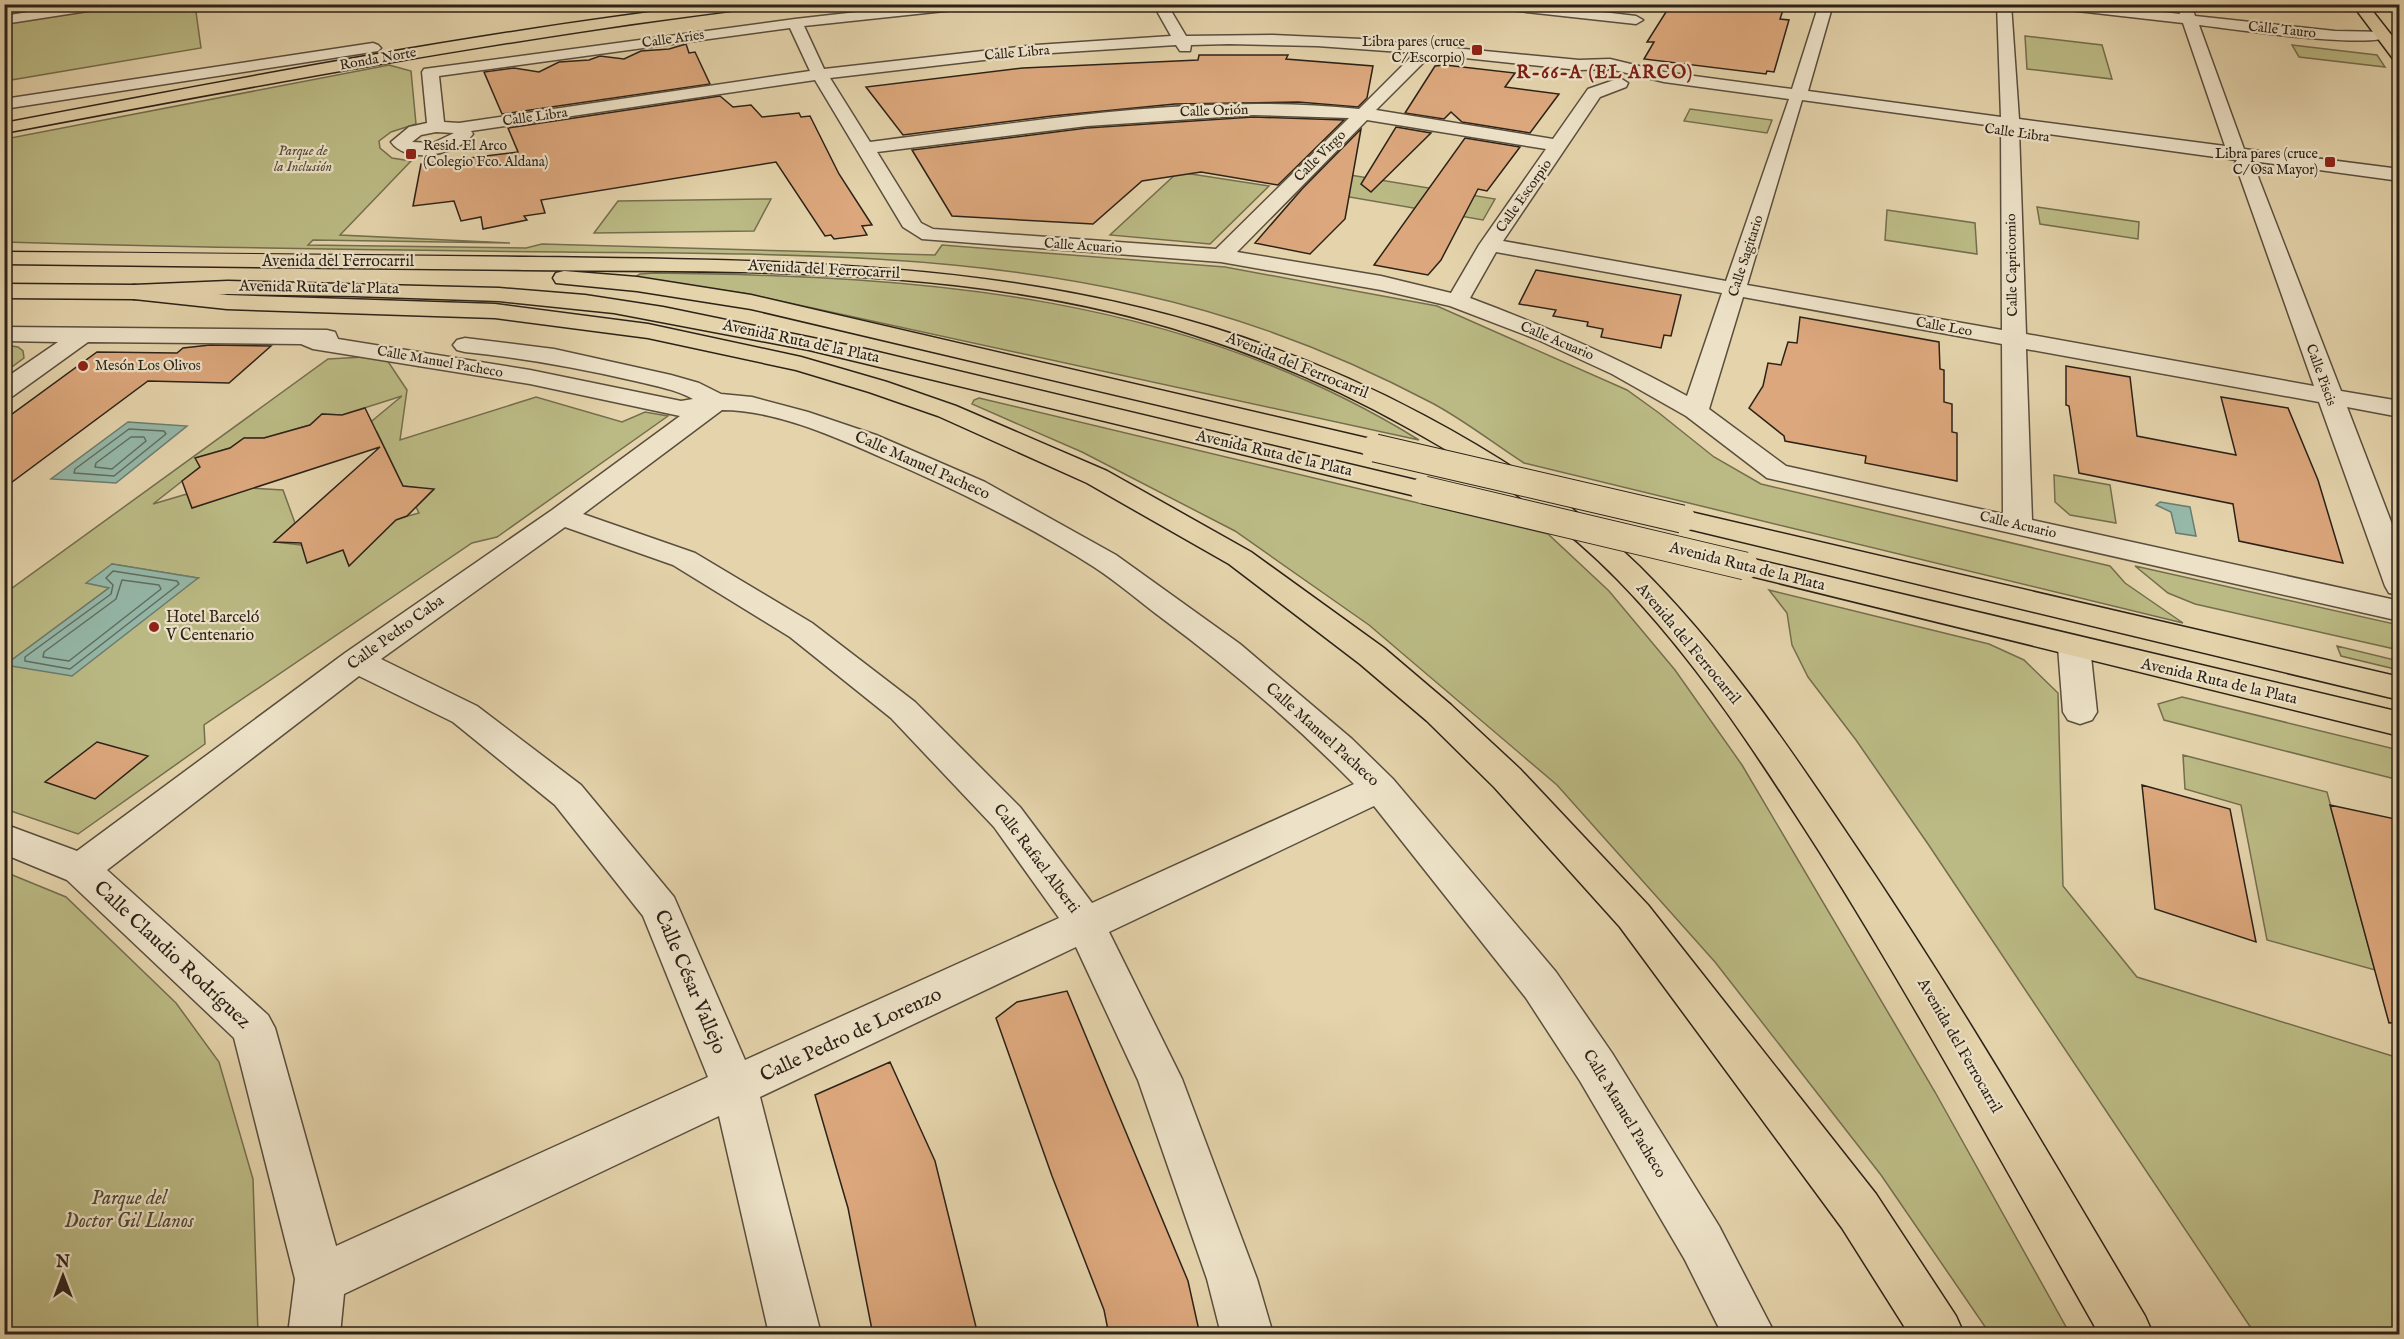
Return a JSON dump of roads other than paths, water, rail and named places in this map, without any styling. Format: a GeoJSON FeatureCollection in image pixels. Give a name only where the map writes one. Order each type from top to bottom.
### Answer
{"type":"FeatureCollection","features":[{"type":"Feature","properties":{"kind":"main road","name":"Ronda Norte"},"geometry":{"type":"LineString","coordinates":[[4,116],[373,48],[672,4]]}},
{"type":"Feature","properties":{"kind":"main road","name":"Ronda Norte"},"geometry":{"type":"LineString","coordinates":[[4,128],[527,34],[753,4]]}},
{"type":"Feature","properties":{"kind":"main road"},"geometry":{"type":"LineString","coordinates":[[2360,4],[2397,53]]}},
{"type":"Feature","properties":{"kind":"main road"},"geometry":{"type":"LineString","coordinates":[[4,133],[211,89]]}},
{"type":"Feature","properties":{"kind":"main road"},"geometry":{"type":"LineString","coordinates":[[4,251],[138,259]]}},
{"type":"Feature","properties":{"kind":"main road","name":"Avenida del Ferrocarril"},"geometry":{"type":"LineString","coordinates":[[4,258],[750,266],[825,268],[972,280],[1075,296],[1168,318],[1271,353],[1395,407],[1533,494],[1595,541],[1646,591],[1714,672],[1762,736],[1909,959],[2127,1335]]}},
{"type":"Feature","properties":{"kind":"main road","name":"Avenida Ruta de la Plata"},"geometry":{"type":"LineString","coordinates":[[220,261],[246,269],[581,279],[637,284],[751,302],[1097,381],[2400,689]]}},
{"type":"Feature","properties":{"kind":"main road","name":"Avenida Ruta de la Plata"},"geometry":{"type":"LineString","coordinates":[[134,292],[205,286],[482,293],[615,306],[733,326],[2400,724]]}},
{"type":"Feature","properties":{"kind":"main road"},"geometry":{"type":"LineString","coordinates":[[4,291],[134,292],[227,302],[495,311],[648,331],[790,362],[878,387],[990,430],[1097,477],[1240,558],[1372,656],[1439,713],[1507,778],[1634,916],[1858,1211],[1938,1335]]}},
{"type":"Feature","properties":{"kind":"street"},"geometry":{"type":"LineString","coordinates":[[4,20],[107,4]]}},
{"type":"Feature","properties":{"kind":"street","name":"Calle Aries"},"geometry":{"type":"LineString","coordinates":[[436,127],[430,72],[795,23],[973,4]]}},
{"type":"Feature","properties":{"kind":"street"},"geometry":{"type":"LineString","coordinates":[[1160,4],[1183,44]]}},
{"type":"Feature","properties":{"kind":"street"},"geometry":{"type":"LineString","coordinates":[[1491,4],[1636,20]]}},
{"type":"Feature","properties":{"kind":"street"},"geometry":{"type":"LineString","coordinates":[[1627,37],[1648,4]]}},
{"type":"Feature","properties":{"kind":"street","name":"Calle Sagitario"},"geometry":{"type":"LineString","coordinates":[[1695,411],[1736,290],[1826,4]]}},
{"type":"Feature","properties":{"kind":"street","name":"Calle Capricornio"},"geometry":{"type":"LineString","coordinates":[[2004,4],[2010,128],[2018,525]]}},
{"type":"Feature","properties":{"kind":"street","name":"Calle Tauro"},"geometry":{"type":"LineString","coordinates":[[2051,4],[2187,12],[2335,36],[2397,53]]}},
{"type":"Feature","properties":{"kind":"street","name":"Calle Piscis"},"geometry":{"type":"LineString","coordinates":[[2187,12],[2400,586]]}},
{"type":"Feature","properties":{"kind":"street","name":"Calle Acuario"},"geometry":{"type":"LineString","coordinates":[[795,23],[812,60],[914,227],[929,235],[1221,256],[1381,283],[1457,301],[1544,334],[1621,369],[1695,411],[1777,472],[2400,611]]}},
{"type":"Feature","properties":{"kind":"street","name":"Calle Tauro"},"geometry":{"type":"LineString","coordinates":[[2335,36],[2383,35]]}},
{"type":"Feature","properties":{"kind":"street","name":"Calle Libra"},"geometry":{"type":"LineString","coordinates":[[461,132],[824,79],[1183,44],[1352,42],[1584,74]]}},
{"type":"Feature","properties":{"kind":"street","name":"Calle Libra"},"geometry":{"type":"LineString","coordinates":[[1183,44],[1291,47],[1421,56],[1584,74],[1629,75],[2241,159],[2400,185]]}},
{"type":"Feature","properties":{"kind":"street"},"geometry":{"type":"LineString","coordinates":[[4,104],[373,48]]}},
{"type":"Feature","properties":{"kind":"street","name":"Calle Virgo"},"geometry":{"type":"LineString","coordinates":[[1221,256],[1421,56]]}},
{"type":"Feature","properties":{"kind":"street"},"geometry":{"type":"LineString","coordinates":[[1584,74],[1629,75]]}},
{"type":"Feature","properties":{"kind":"street","name":"Calle Escorpio"},"geometry":{"type":"LineString","coordinates":[[1457,301],[1490,245],[1560,146],[1584,74]]}},
{"type":"Feature","properties":{"kind":"street","name":"Calle Orión"},"geometry":{"type":"LineString","coordinates":[[867,148],[1149,113],[1280,109],[1361,114],[1560,146]]}},
{"type":"Feature","properties":{"kind":"street"},"geometry":{"type":"LineString","coordinates":[[436,127],[461,132],[445,145],[426,148],[408,147],[400,142],[416,131],[436,127]]}},
{"type":"Feature","properties":{"kind":"street","name":"Calle Libra"},"geometry":{"type":"LineString","coordinates":[[2241,159],[2400,175]]}},
{"type":"Feature","properties":{"kind":"street","name":"Calle Leo"},"geometry":{"type":"LineString","coordinates":[[1490,245],[2400,409]]}},
{"type":"Feature","properties":{"kind":"street","name":"Calle Manuel Pacheco"},"geometry":{"type":"LineString","coordinates":[[4,334],[306,336],[476,346],[555,357],[702,391],[715,402]]}},
{"type":"Feature","properties":{"kind":"street"},"geometry":{"type":"LineString","coordinates":[[4,391],[84,334]]}},
{"type":"Feature","properties":{"kind":"street","name":"Calle Manuel Pacheco"},"geometry":{"type":"LineString","coordinates":[[306,336],[313,342],[530,377],[681,409],[715,402],[742,402],[799,417],[867,441],[966,483],[1105,561],[1229,652],[1348,755],[1380,788],[1541,985],[1596,1066],[1702,1243],[1749,1335]]}},
{"type":"Feature","properties":{"kind":"street"},"geometry":{"type":"LineString","coordinates":[[448,363],[455,354],[476,346]]}},
{"type":"Feature","properties":{"kind":"street"},"geometry":{"type":"LineString","coordinates":[[530,377],[554,363],[555,357]]}},
{"type":"Feature","properties":{"kind":"street","name":"Calle Pedro Caba"},"geometry":{"type":"LineString","coordinates":[[81,869],[357,661],[562,516],[715,402]]}},
{"type":"Feature","properties":{"kind":"street","name":"Calle Rafael Alberti"},"geometry":{"type":"LineString","coordinates":[[562,516],[684,559],[801,630],[903,710],[1007,817],[1086,925],[1160,1079],[1232,1279],[1247,1335]]}},
{"type":"Feature","properties":{"kind":"street"},"geometry":{"type":"LineString","coordinates":[[2074,647],[2080,712]]}},
{"type":"Feature","properties":{"kind":"street","name":"Calle César Vallejo"},"geometry":{"type":"LineString","coordinates":[[357,661],[465,714],[568,795],[660,908],[735,1089],[795,1335]]}},
{"type":"Feature","properties":{"kind":"street","name":"Calle Pedro de Lorenzo"},"geometry":{"type":"LineString","coordinates":[[320,1279],[735,1089],[1380,788]]}},
{"type":"Feature","properties":{"kind":"street","name":"Calle Claudio Rodríguez"},"geometry":{"type":"LineString","coordinates":[[4,838],[81,869],[253,1028],[320,1279],[314,1335]]}},
{"type":"Feature","properties":{"kind":"water"},"geometry":{"type":"Polygon","coordinates":[[[128,422],[187,426],[116,483],[51,479],[128,422]]]}},
{"type":"Feature","properties":{"kind":"water"},"geometry":{"type":"Polygon","coordinates":[[[2160,502],[2190,507],[2196,536],[2176,533],[2171,512],[2156,505],[2160,502]]]}},
{"type":"Feature","properties":{"kind":"water"},"geometry":{"type":"Polygon","coordinates":[[[112,564],[198,578],[72,676],[5,665],[109,588],[86,583],[112,564]]]}},
{"type":"Feature","properties":{"kind":"place","name":"Libra pares (cruce C/ Escorpio)"},"geometry":{"type":"Point","coordinates":[1477,50]}},
{"type":"Feature","properties":{"kind":"place","name":"Resid. El Arco (Colegio Fco. Aldana)"},"geometry":{"type":"Point","coordinates":[411,154]}},
{"type":"Feature","properties":{"kind":"place","name":"Libra pares (cruce C/ Osa Mayor)"},"geometry":{"type":"Point","coordinates":[2330,162]}},
{"type":"Feature","properties":{"kind":"place","name":"Mesón Los Olivos"},"geometry":{"type":"Point","coordinates":[83,366]}},
{"type":"Feature","properties":{"kind":"place","name":"Hotel Barceló V Centenario"},"geometry":{"type":"Point","coordinates":[154,627]}},
{"type":"Feature","properties":{"kind":"district","name":"R-66-A (EL ARCO)"},"geometry":{"type":"Point","coordinates":[1605,73]}},
{"type":"Feature","properties":{"kind":"park label","name":"Parque de la Inclusión"},"geometry":{"type":"Point","coordinates":[303,160]}},
{"type":"Feature","properties":{"kind":"park label","name":"Parque del Doctor Gil Llanos"},"geometry":{"type":"Point","coordinates":[129,1210]}}]}
